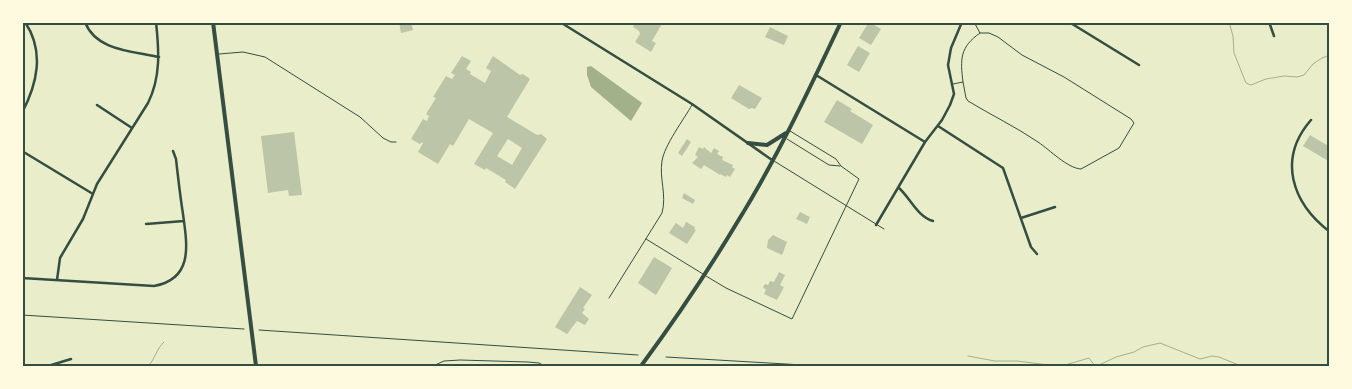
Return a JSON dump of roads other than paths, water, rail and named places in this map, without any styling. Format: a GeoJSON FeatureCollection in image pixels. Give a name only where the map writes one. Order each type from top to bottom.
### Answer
{"type":"FeatureCollection","features":[{"type":"Feature","properties":{"kind":"main road"},"geometry":{"type":"LineString","coordinates":[[213,22],[256,366]]}},
{"type":"Feature","properties":{"kind":"main road"},"geometry":{"type":"LineString","coordinates":[[641,366],[704,275],[738,221],[772,160],[842,22]]}},
{"type":"Feature","properties":{"kind":"main road"},"geometry":{"type":"LineString","coordinates":[[748,143],[767,145],[786,133]]}},
{"type":"Feature","properties":{"kind":"street"},"geometry":{"type":"LineString","coordinates":[[22,113],[34,87],[38,68],[34,39],[25,22]]}},
{"type":"Feature","properties":{"kind":"street"},"geometry":{"type":"LineString","coordinates":[[85,22],[92,35],[102,43],[159,57]]}},
{"type":"Feature","properties":{"kind":"street"},"geometry":{"type":"LineString","coordinates":[[57,280],[60,258],[84,219],[92,194],[148,103],[154,90],[159,57],[156,22]]}},
{"type":"Feature","properties":{"kind":"street"},"geometry":{"type":"LineString","coordinates":[[560,22],[692,104],[772,160]]}},
{"type":"Feature","properties":{"kind":"street"},"geometry":{"type":"LineString","coordinates":[[876,224],[925,142],[938,126],[950,105],[954,94],[948,65],[951,48],[962,22]]}},
{"type":"Feature","properties":{"kind":"street"},"geometry":{"type":"LineString","coordinates":[[1069,22],[1139,65]]}},
{"type":"Feature","properties":{"kind":"street"},"geometry":{"type":"LineString","coordinates":[[1269,22],[1274,36]]}},
{"type":"Feature","properties":{"kind":"street"},"geometry":{"type":"LineString","coordinates":[[816,75],[925,142]]}},
{"type":"Feature","properties":{"kind":"street"},"geometry":{"type":"LineString","coordinates":[[97,105],[132,128]]}},
{"type":"Feature","properties":{"kind":"street"},"geometry":{"type":"LineString","coordinates":[[1311,120],[1302,132],[1295,147],[1293,165],[1294,184],[1300,200],[1308,212],[1330,232]]}},
{"type":"Feature","properties":{"kind":"street"},"geometry":{"type":"LineString","coordinates":[[938,126],[1003,168],[1031,247],[1036,254]]}},
{"type":"Feature","properties":{"kind":"street"},"geometry":{"type":"LineString","coordinates":[[22,151],[92,194]]}},
{"type":"Feature","properties":{"kind":"street"},"geometry":{"type":"LineString","coordinates":[[22,278],[154,286],[169,281],[180,272],[186,258],[187,246],[176,159],[173,151]]}},
{"type":"Feature","properties":{"kind":"street"},"geometry":{"type":"LineString","coordinates":[[898,188],[907,195],[924,218],[933,221]]}},
{"type":"Feature","properties":{"kind":"street"},"geometry":{"type":"LineString","coordinates":[[1021,218],[1055,207]]}},
{"type":"Feature","properties":{"kind":"street"},"geometry":{"type":"LineString","coordinates":[[146,224],[184,221]]}},
{"type":"Feature","properties":{"kind":"street"},"geometry":{"type":"LineString","coordinates":[[48,366],[71,358]]}},
{"type":"Feature","properties":{"kind":"lane"},"geometry":{"type":"LineString","coordinates":[[974,22],[980,33]]}},
{"type":"Feature","properties":{"kind":"lane"},"geometry":{"type":"LineString","coordinates":[[980,33],[989,33],[998,37],[1022,55],[1064,76],[1131,119],[1134,123],[1119,148],[1081,168],[1076,168],[1039,143],[968,101],[963,82],[961,57],[972,39],[980,33]]}},
{"type":"Feature","properties":{"kind":"lane"},"geometry":{"type":"LineString","coordinates":[[218,54],[243,52],[265,57],[360,116],[383,138],[396,142]]}},
{"type":"Feature","properties":{"kind":"lane"},"geometry":{"type":"LineString","coordinates":[[953,84],[963,82]]}},
{"type":"Feature","properties":{"kind":"lane"},"geometry":{"type":"LineString","coordinates":[[609,298],[660,217],[664,204],[663,156],[692,104]]}},
{"type":"Feature","properties":{"kind":"lane"},"geometry":{"type":"LineString","coordinates":[[646,239],[726,288],[792,319],[859,180],[836,160],[786,133]]}},
{"type":"Feature","properties":{"kind":"lane"},"geometry":{"type":"LineString","coordinates":[[786,133],[829,165],[841,166]]}},
{"type":"Feature","properties":{"kind":"lane"},"geometry":{"type":"LineString","coordinates":[[772,160],[884,230]]}},
{"type":"Feature","properties":{"kind":"lane"},"geometry":{"type":"LineString","coordinates":[[433,366],[444,361],[460,360],[528,362],[539,363],[545,366]]}},
{"type":"Feature","properties":{"kind":"waterway"},"geometry":{"type":"LineString","coordinates":[[1229,22],[1233,36],[1234,53],[1246,83],[1251,85],[1266,79],[1304,75],[1313,64],[1330,55]]}},
{"type":"Feature","properties":{"kind":"waterway"},"geometry":{"type":"LineString","coordinates":[[148,366],[164,342]]}},
{"type":"Feature","properties":{"kind":"waterway"},"geometry":{"type":"LineString","coordinates":[[1097,366],[1143,347],[1160,343],[1200,359],[1212,356],[1219,357],[1241,366]]}},
{"type":"Feature","properties":{"kind":"waterway"},"geometry":{"type":"LineString","coordinates":[[968,356],[995,361],[1017,361],[1049,365],[1065,365],[1089,358],[1095,366]]}}]}
